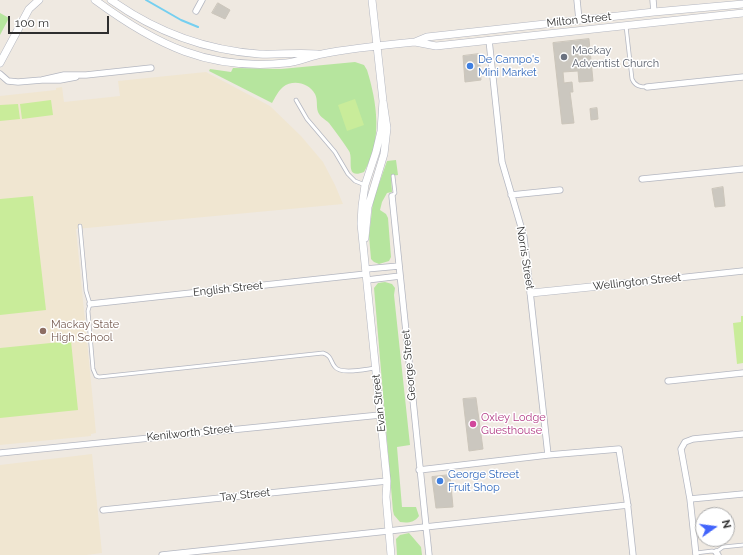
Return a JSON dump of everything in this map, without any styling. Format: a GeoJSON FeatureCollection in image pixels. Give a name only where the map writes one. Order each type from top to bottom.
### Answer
{"type":"FeatureCollection","features":[{"type":"Feature","properties":{"kind":"street"},"geometry":{"type":"LineString","coordinates":[[29,10],[31,0]]}},
{"type":"Feature","properties":{"kind":"street"},"geometry":{"type":"LineString","coordinates":[[0,63],[29,10],[39,0]]}},
{"type":"Feature","properties":{"kind":"street","name":"Milton Street"},"geometry":{"type":"LineString","coordinates":[[95,0],[121,19],[147,35],[164,44],[194,55],[233,63],[265,64],[292,63],[321,54]]}},
{"type":"Feature","properties":{"kind":"street","name":"Milton Street"},"geometry":{"type":"LineString","coordinates":[[111,0],[156,28],[197,43],[241,53],[268,54],[321,54],[415,42],[427,37],[654,12],[743,4]]}},
{"type":"Feature","properties":{"kind":"street"},"geometry":{"type":"LineString","coordinates":[[196,11],[202,0]]}},
{"type":"Feature","properties":{"kind":"street"},"geometry":{"type":"LineString","coordinates":[[372,0],[387,125],[386,141],[374,188],[365,185],[380,136],[383,101]]}},
{"type":"Feature","properties":{"kind":"street"},"geometry":{"type":"LineString","coordinates":[[577,0],[580,30]]}},
{"type":"Feature","properties":{"kind":"street"},"geometry":{"type":"LineString","coordinates":[[653,0],[654,12]]}},
{"type":"Feature","properties":{"kind":"street","name":"Milton Street"},"geometry":{"type":"LineString","coordinates":[[415,42],[436,46],[743,13]]}},
{"type":"Feature","properties":{"kind":"street"},"geometry":{"type":"LineString","coordinates":[[488,30],[489,40]]}},
{"type":"Feature","properties":{"kind":"street","name":"Norris Street"},"geometry":{"type":"LineString","coordinates":[[489,40],[502,162],[524,237],[548,455]]}},
{"type":"Feature","properties":{"kind":"street"},"geometry":{"type":"LineString","coordinates":[[0,74],[8,81],[18,82],[42,80],[57,76],[86,75],[151,68]]}},
{"type":"Feature","properties":{"kind":"street"},"geometry":{"type":"LineString","coordinates":[[647,86],[743,77]]}},
{"type":"Feature","properties":{"kind":"street"},"geometry":{"type":"LineString","coordinates":[[642,179],[743,169]]}},
{"type":"Feature","properties":{"kind":"street","name":"Evan Street"},"geometry":{"type":"LineString","coordinates":[[365,185],[360,224],[376,368],[391,555]]}},
{"type":"Feature","properties":{"kind":"street","name":"Evan Street"},"geometry":{"type":"LineString","coordinates":[[364,251],[368,212],[374,188]]}},
{"type":"Feature","properties":{"kind":"street"},"geometry":{"type":"LineString","coordinates":[[511,195],[560,190]]}},
{"type":"Feature","properties":{"kind":"street","name":"George Street"},"geometry":{"type":"LineString","coordinates":[[392,196],[419,470],[429,555]]}},
{"type":"Feature","properties":{"kind":"street"},"geometry":{"type":"LineString","coordinates":[[366,274],[400,266]]}},
{"type":"Feature","properties":{"kind":"street","name":"Wellington Street"},"geometry":{"type":"LineString","coordinates":[[531,293],[743,271]]}},
{"type":"Feature","properties":{"kind":"street"},"geometry":{"type":"LineString","coordinates":[[366,274],[400,276]]}},
{"type":"Feature","properties":{"kind":"street","name":"English Street"},"geometry":{"type":"LineString","coordinates":[[90,304],[366,274]]}},
{"type":"Feature","properties":{"kind":"street"},"geometry":{"type":"LineString","coordinates":[[668,381],[743,373]]}},
{"type":"Feature","properties":{"kind":"street","name":"Kenilworth Street"},"geometry":{"type":"LineString","coordinates":[[0,453],[380,415]]}},
{"type":"Feature","properties":{"kind":"street"},"geometry":{"type":"LineString","coordinates":[[696,554],[690,499],[681,450],[685,442],[693,439],[743,434]]}},
{"type":"Feature","properties":{"kind":"street"},"geometry":{"type":"LineString","coordinates":[[419,470],[548,455],[619,449],[628,505],[633,555]]}},
{"type":"Feature","properties":{"kind":"street","name":"Tay Street"},"geometry":{"type":"LineString","coordinates":[[103,510],[386,482]]}},
{"type":"Feature","properties":{"kind":"street"},"geometry":{"type":"LineString","coordinates":[[690,499],[743,494]]}},
{"type":"Feature","properties":{"kind":"street"},"geometry":{"type":"LineString","coordinates":[[162,555],[628,505]]}},
{"type":"Feature","properties":{"kind":"lane"},"geometry":{"type":"LineString","coordinates":[[626,26],[632,79],[638,86],[647,86]]}},
{"type":"Feature","properties":{"kind":"lane"},"geometry":{"type":"LineString","coordinates":[[296,100],[307,119],[329,144],[348,174],[355,181],[365,185]]}},
{"type":"Feature","properties":{"kind":"lane","name":"George Street"},"geometry":{"type":"LineString","coordinates":[[392,196],[395,193],[393,176]]}},
{"type":"Feature","properties":{"kind":"lane"},"geometry":{"type":"LineString","coordinates":[[80,226],[86,291],[90,304],[88,311],[93,369],[96,376],[99,377],[322,353],[329,355],[334,367],[341,371],[376,368]]}},
{"type":"Feature","properties":{"kind":"lane"},"geometry":{"type":"LineString","coordinates":[[696,554],[712,551],[717,554],[724,547],[743,545]]}},
{"type":"Feature","properties":{"kind":"shaded area","name":"Mackay State High School"},"geometry":{"type":"Polygon","coordinates":[[[206,72],[270,106],[301,136],[323,162],[343,204],[76,229],[96,433],[91,434],[91,436],[0,445],[0,96],[56,90],[56,88],[62,87],[64,102],[120,96],[118,81],[206,72]]]}},
{"type":"Feature","properties":{"kind":"shaded area"},"geometry":{"type":"Polygon","coordinates":[[[92,454],[102,553],[86,555],[0,555],[0,465],[92,454]]]}},
{"type":"Feature","properties":{"kind":"green space"},"geometry":{"type":"Polygon","coordinates":[[[0,13],[9,18],[0,35],[0,13]]]}},
{"type":"Feature","properties":{"kind":"green space"},"geometry":{"type":"Polygon","coordinates":[[[355,62],[364,65],[367,70],[371,82],[376,121],[376,135],[370,160],[364,172],[358,174],[352,171],[349,151],[329,123],[319,114],[317,110],[316,96],[309,87],[300,83],[291,83],[280,90],[272,103],[209,71],[210,69],[231,72],[233,68],[281,69],[355,62]]]}},
{"type":"Feature","properties":{"kind":"green space"},"geometry":{"type":"Polygon","coordinates":[[[355,99],[364,125],[347,131],[338,105],[355,99]]]}},
{"type":"Feature","properties":{"kind":"green space"},"geometry":{"type":"Polygon","coordinates":[[[51,100],[53,115],[22,119],[20,104],[51,100]]]}},
{"type":"Feature","properties":{"kind":"green space"},"geometry":{"type":"Polygon","coordinates":[[[18,104],[20,119],[0,121],[0,105],[18,104]]]}},
{"type":"Feature","properties":{"kind":"green space"},"geometry":{"type":"Polygon","coordinates":[[[396,160],[398,175],[391,176],[392,192],[387,193],[380,210],[386,214],[388,218],[391,257],[389,261],[379,264],[371,259],[369,236],[373,201],[387,161],[396,160]]]}},
{"type":"Feature","properties":{"kind":"green space"},"geometry":{"type":"Polygon","coordinates":[[[33,196],[46,310],[0,315],[0,199],[33,196]]]}},
{"type":"Feature","properties":{"kind":"green space"},"geometry":{"type":"Polygon","coordinates":[[[385,282],[392,284],[395,288],[394,295],[410,445],[397,447],[402,507],[416,507],[419,516],[415,520],[408,522],[400,522],[394,515],[393,511],[374,288],[378,283],[385,282]]]}},
{"type":"Feature","properties":{"kind":"green space"},"geometry":{"type":"Polygon","coordinates":[[[741,316],[743,316],[743,363],[737,364],[733,323],[741,322],[741,316]]]}},
{"type":"Feature","properties":{"kind":"green space"},"geometry":{"type":"Polygon","coordinates":[[[71,341],[78,410],[0,418],[0,348],[71,341]]]}},
{"type":"Feature","properties":{"kind":"green space"},"geometry":{"type":"Polygon","coordinates":[[[409,533],[421,547],[422,555],[397,555],[396,539],[400,535],[409,533]]]}},
{"type":"Feature","properties":{"kind":"building"},"geometry":{"type":"Polygon","coordinates":[[[218,3],[230,10],[225,19],[212,13],[218,3]]]}},
{"type":"Feature","properties":{"kind":"building"},"geometry":{"type":"Polygon","coordinates":[[[589,39],[593,81],[579,82],[578,71],[563,72],[564,83],[572,82],[573,92],[570,92],[574,123],[562,124],[553,43],[589,39]]]}},
{"type":"Feature","properties":{"kind":"building"},"geometry":{"type":"Polygon","coordinates":[[[479,54],[481,80],[465,82],[463,56],[479,54]]]}},
{"type":"Feature","properties":{"kind":"building"},"geometry":{"type":"Polygon","coordinates":[[[597,108],[598,119],[591,120],[590,109],[597,108]]]}},
{"type":"Feature","properties":{"kind":"building"},"geometry":{"type":"Polygon","coordinates":[[[723,187],[725,206],[715,207],[712,189],[723,187]]]}},
{"type":"Feature","properties":{"kind":"building"},"geometry":{"type":"Polygon","coordinates":[[[476,398],[483,449],[469,451],[463,399],[476,398]]]}},
{"type":"Feature","properties":{"kind":"building"},"geometry":{"type":"Polygon","coordinates":[[[450,475],[453,507],[436,508],[432,477],[450,475]]]}},
{"type":"Feature","properties":{"kind":"waterway"},"geometry":{"type":"LineString","coordinates":[[146,0],[181,20],[198,27]]}},
{"type":"Feature","properties":{"kind":"place","name":"Mackay Adventist Church"},"geometry":{"type":"Point","coordinates":[564,57]}},
{"type":"Feature","properties":{"kind":"place","name":"De Campo's Mini Market"},"geometry":{"type":"Point","coordinates":[470,66]}},
{"type":"Feature","properties":{"kind":"place","name":"Mackay State High School"},"geometry":{"type":"Point","coordinates":[43,331]}},
{"type":"Feature","properties":{"kind":"place","name":"Oxley Lodge Guesthouse"},"geometry":{"type":"Point","coordinates":[473,424]}},
{"type":"Feature","properties":{"kind":"place","name":"George Street Fruit Shop"},"geometry":{"type":"Point","coordinates":[440,481]}}]}
